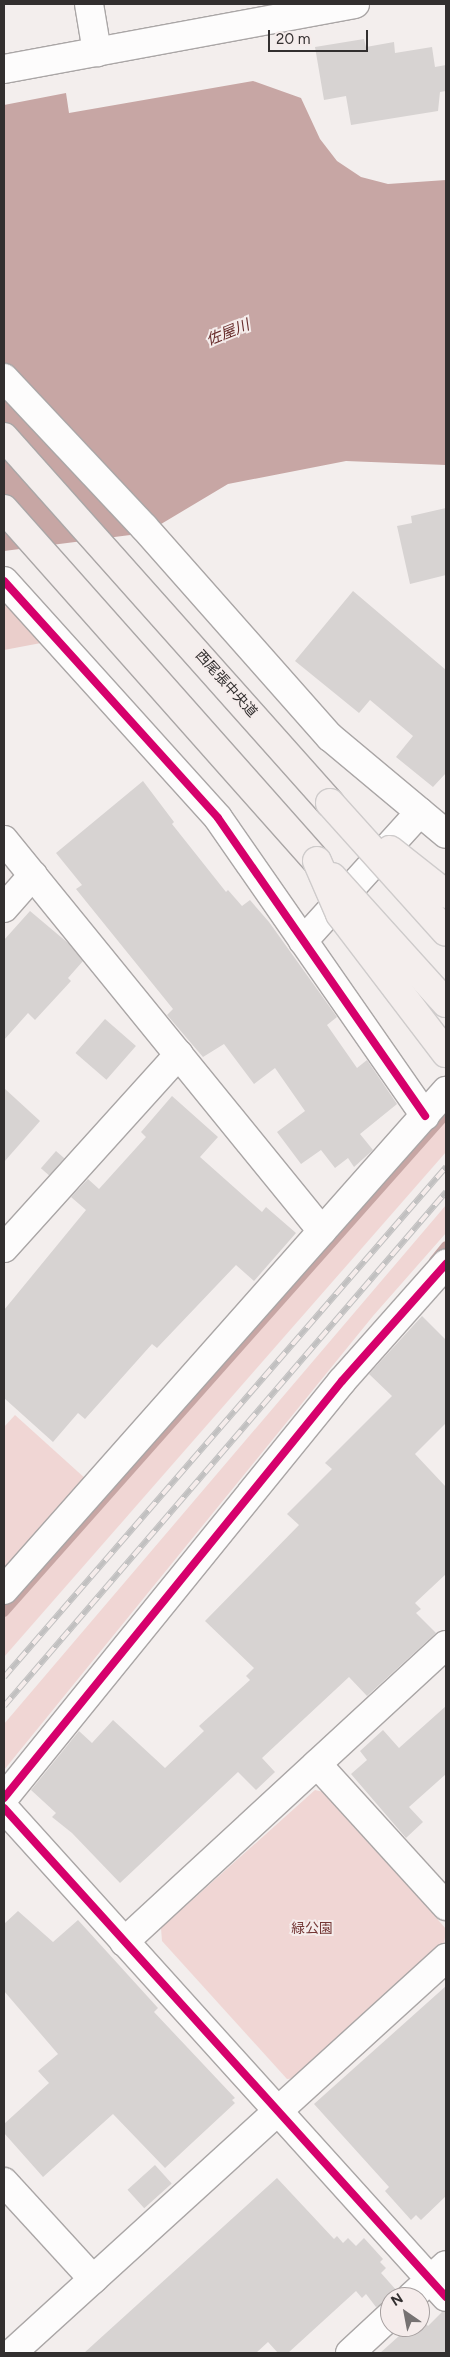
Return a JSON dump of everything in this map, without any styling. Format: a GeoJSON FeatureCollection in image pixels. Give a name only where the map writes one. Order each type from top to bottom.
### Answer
{"type":"FeatureCollection","features":[{"type":"Feature","properties":{"kind":"main road","name":"西尾張中央道"},"geometry":{"type":"LineString","coordinates":[[4,437],[446,932]]}},
{"type":"Feature","properties":{"kind":"main road"},"geometry":{"type":"LineString","coordinates":[[4,509],[446,1004]]}},
{"type":"Feature","properties":{"kind":"main road"},"geometry":{"type":"LineString","coordinates":[[330,803],[446,894]]}},
{"type":"Feature","properties":{"kind":"main road"},"geometry":{"type":"LineString","coordinates":[[317,861],[340,914],[446,1053]]}},
{"type":"Feature","properties":{"kind":"street"},"geometry":{"type":"LineString","coordinates":[[89,4],[97,52]]}},
{"type":"Feature","properties":{"kind":"street"},"geometry":{"type":"LineString","coordinates":[[4,69],[355,4]]}},
{"type":"Feature","properties":{"kind":"street"},"geometry":{"type":"LineString","coordinates":[[4,378],[144,527],[330,737],[446,834]]}},
{"type":"Feature","properties":{"kind":"street"},"geometry":{"type":"LineString","coordinates":[[4,581],[218,818],[425,1116]]}},
{"type":"Feature","properties":{"kind":"street"},"geometry":{"type":"LineString","coordinates":[[303,941],[420,812]]}},
{"type":"Feature","properties":{"kind":"street"},"geometry":{"type":"LineString","coordinates":[[4,840],[322,1231]]}},
{"type":"Feature","properties":{"kind":"street"},"geometry":{"type":"LineString","coordinates":[[4,908],[33,875]]}},
{"type":"Feature","properties":{"kind":"street"},"geometry":{"type":"LineString","coordinates":[[4,1248],[178,1054]]}},
{"type":"Feature","properties":{"kind":"street"},"geometry":{"type":"LineString","coordinates":[[4,1590],[446,1091]]}},
{"type":"Feature","properties":{"kind":"street"},"geometry":{"type":"LineString","coordinates":[[4,1798],[342,1381],[446,1264]]}},
{"type":"Feature","properties":{"kind":"street"},"geometry":{"type":"LineString","coordinates":[[124,1942],[446,1645]]}},
{"type":"Feature","properties":{"kind":"street"},"geometry":{"type":"LineString","coordinates":[[317,1764],[446,1906]]}},
{"type":"Feature","properties":{"kind":"street"},"geometry":{"type":"LineString","coordinates":[[4,1808],[434,2284]]}},
{"type":"Feature","properties":{"kind":"street"},"geometry":{"type":"LineString","coordinates":[[12,2353],[446,1958]]}},
{"type":"Feature","properties":{"kind":"street"},"geometry":{"type":"LineString","coordinates":[[4,2182],[93,2279]]}},
{"type":"Feature","properties":{"kind":"street"},"geometry":{"type":"LineString","coordinates":[[350,2353],[380,2325]]}},
{"type":"Feature","properties":{"kind":"green space"},"geometry":{"type":"Polygon","coordinates":[[[446,1118],[446,1152],[4,1657],[4,1617],[446,1118]]]}},
{"type":"Feature","properties":{"kind":"green space"},"geometry":{"type":"Polygon","coordinates":[[[446,1205],[446,1233],[373,1316],[4,1770],[4,1724],[446,1205]]]}},
{"type":"Feature","properties":{"kind":"green space"},"geometry":{"type":"Polygon","coordinates":[[[15,1415],[87,1480],[4,1573],[4,1427],[15,1415]]]}},
{"type":"Feature","properties":{"kind":"green space","name":"緑公園"},"geometry":{"type":"Polygon","coordinates":[[[315,1790],[328,1793],[446,1929],[444,1945],[296,2078],[287,2079],[162,1941],[161,1928],[315,1790]]]}},
{"type":"Feature","properties":{"kind":"shaded area"},"geometry":{"type":"Polygon","coordinates":[[[4,602],[41,643],[4,650],[4,602]]]}},
{"type":"Feature","properties":{"kind":"water","name":"佐屋川"},"geometry":{"type":"Polygon","coordinates":[[[253,81],[301,98],[320,139],[337,161],[361,177],[388,184],[446,180],[446,465],[346,461],[228,484],[146,533],[4,551],[4,105],[66,93],[69,113],[253,81]]]}},
{"type":"Feature","properties":{"kind":"building"},"geometry":{"type":"Polygon","coordinates":[[[364,39],[366,47],[394,42],[395,53],[432,47],[435,67],[446,65],[446,91],[440,92],[438,111],[351,125],[346,96],[324,100],[315,47],[364,39]]]}},
{"type":"Feature","properties":{"kind":"building"},"geometry":{"type":"Polygon","coordinates":[[[446,508],[446,575],[410,584],[397,526],[412,523],[411,516],[446,508]]]}},
{"type":"Feature","properties":{"kind":"building"},"geometry":{"type":"Polygon","coordinates":[[[353,591],[446,670],[446,773],[433,787],[396,757],[413,736],[370,700],[359,713],[295,661],[353,591]]]}},
{"type":"Feature","properties":{"kind":"building"},"geometry":{"type":"Polygon","coordinates":[[[143,781],[174,822],[172,824],[226,892],[228,890],[242,906],[250,900],[269,922],[337,1017],[327,1025],[357,1068],[367,1060],[397,1104],[360,1134],[373,1150],[354,1167],[348,1158],[335,1168],[321,1150],[301,1164],[277,1132],[305,1111],[275,1068],[254,1084],[224,1044],[203,1057],[167,1015],[173,1009],[76,889],[82,885],[56,853],[143,781]]]}},
{"type":"Feature","properties":{"kind":"building"},"geometry":{"type":"Polygon","coordinates":[[[30,911],[68,943],[83,961],[68,978],[71,981],[35,1020],[28,1013],[4,1040],[4,940],[30,911]]]}},
{"type":"Feature","properties":{"kind":"building"},"geometry":{"type":"Polygon","coordinates":[[[105,1019],[136,1046],[106,1080],[75,1053],[105,1019]]]}},
{"type":"Feature","properties":{"kind":"building"},"geometry":{"type":"Polygon","coordinates":[[[4,1088],[40,1121],[4,1162],[4,1088]]]}},
{"type":"Feature","properties":{"kind":"building"},"geometry":{"type":"Polygon","coordinates":[[[172,1096],[218,1137],[200,1157],[262,1212],[266,1207],[296,1233],[254,1281],[236,1265],[157,1348],[152,1344],[85,1419],[78,1413],[53,1442],[4,1398],[4,1310],[86,1210],[71,1197],[88,1179],[99,1189],[146,1137],[141,1132],[172,1096]]]}},
{"type":"Feature","properties":{"kind":"building"},"geometry":{"type":"Polygon","coordinates":[[[56,1151],[64,1158],[49,1176],[41,1168],[56,1151]]]}},
{"type":"Feature","properties":{"kind":"building"},"geometry":{"type":"Polygon","coordinates":[[[422,1316],[446,1340],[446,1423],[415,1454],[446,1487],[446,1574],[415,1603],[421,1609],[416,1613],[436,1633],[367,1696],[349,1677],[262,1758],[275,1772],[256,1790],[238,1772],[120,1883],[72,1833],[52,1817],[56,1813],[31,1790],[79,1731],[92,1743],[113,1720],[165,1768],[204,1731],[199,1726],[250,1680],[246,1676],[254,1668],[205,1621],[299,1525],[287,1514],[332,1469],[325,1463],[392,1396],[369,1374],[422,1316]]]}},
{"type":"Feature","properties":{"kind":"building"},"geometry":{"type":"Polygon","coordinates":[[[446,1706],[446,1774],[409,1807],[423,1822],[406,1838],[351,1774],[367,1760],[360,1751],[383,1730],[399,1748],[446,1706]]]}},
{"type":"Feature","properties":{"kind":"building"},"geometry":{"type":"Polygon","coordinates":[[[18,1911],[53,1942],[78,1920],[158,2008],[154,2012],[235,2098],[232,2100],[235,2103],[165,2168],[113,2114],[43,2177],[4,2133],[4,2124],[49,2083],[38,2071],[58,2054],[4,1991],[4,1924],[18,1911]]]}},
{"type":"Feature","properties":{"kind":"building"},"geometry":{"type":"Polygon","coordinates":[[[446,1986],[446,2196],[421,2220],[416,2215],[411,2220],[385,2191],[389,2187],[314,2104],[446,1986]]]}},
{"type":"Feature","properties":{"kind":"building"},"geometry":{"type":"Polygon","coordinates":[[[155,2165],[172,2184],[144,2208],[128,2190],[155,2165]]]}},
{"type":"Feature","properties":{"kind":"building"},"geometry":{"type":"Polygon","coordinates":[[[277,2178],[334,2239],[337,2236],[343,2243],[348,2238],[356,2246],[364,2238],[383,2259],[380,2262],[386,2268],[381,2273],[393,2287],[380,2287],[380,2305],[376,2307],[366,2294],[362,2298],[356,2291],[288,2353],[278,2353],[268,2342],[256,2353],[84,2353],[277,2178]]]}},
{"type":"Feature","properties":{"kind":"building"},"geometry":{"type":"Polygon","coordinates":[[[442,2312],[446,2312],[446,2353],[380,2353],[398,2337],[430,2337],[430,2324],[442,2312]]]}},
{"type":"Feature","properties":{"kind":"waterway"},"geometry":{"type":"LineString","coordinates":[[4,1612],[446,1114]]}},
{"type":"Feature","properties":{"kind":"waterway"},"geometry":{"type":"LineString","coordinates":[[434,1261],[446,1246]]}},
{"type":"Feature","properties":{"kind":"railway"},"geometry":{"type":"LineString","coordinates":[[4,1677],[446,1167]]}},
{"type":"Feature","properties":{"kind":"railway"},"geometry":{"type":"LineString","coordinates":[[4,1706],[446,1192]]}},
{"type":"Feature","properties":{"kind":"cycle path"},"geometry":{"type":"LineString","coordinates":[[4,581],[218,818],[425,1116]]}},
{"type":"Feature","properties":{"kind":"cycle path"},"geometry":{"type":"LineString","coordinates":[[4,1798],[342,1381],[446,1264]]}},
{"type":"Feature","properties":{"kind":"cycle path"},"geometry":{"type":"LineString","coordinates":[[4,1808],[446,2297]]}}]}
